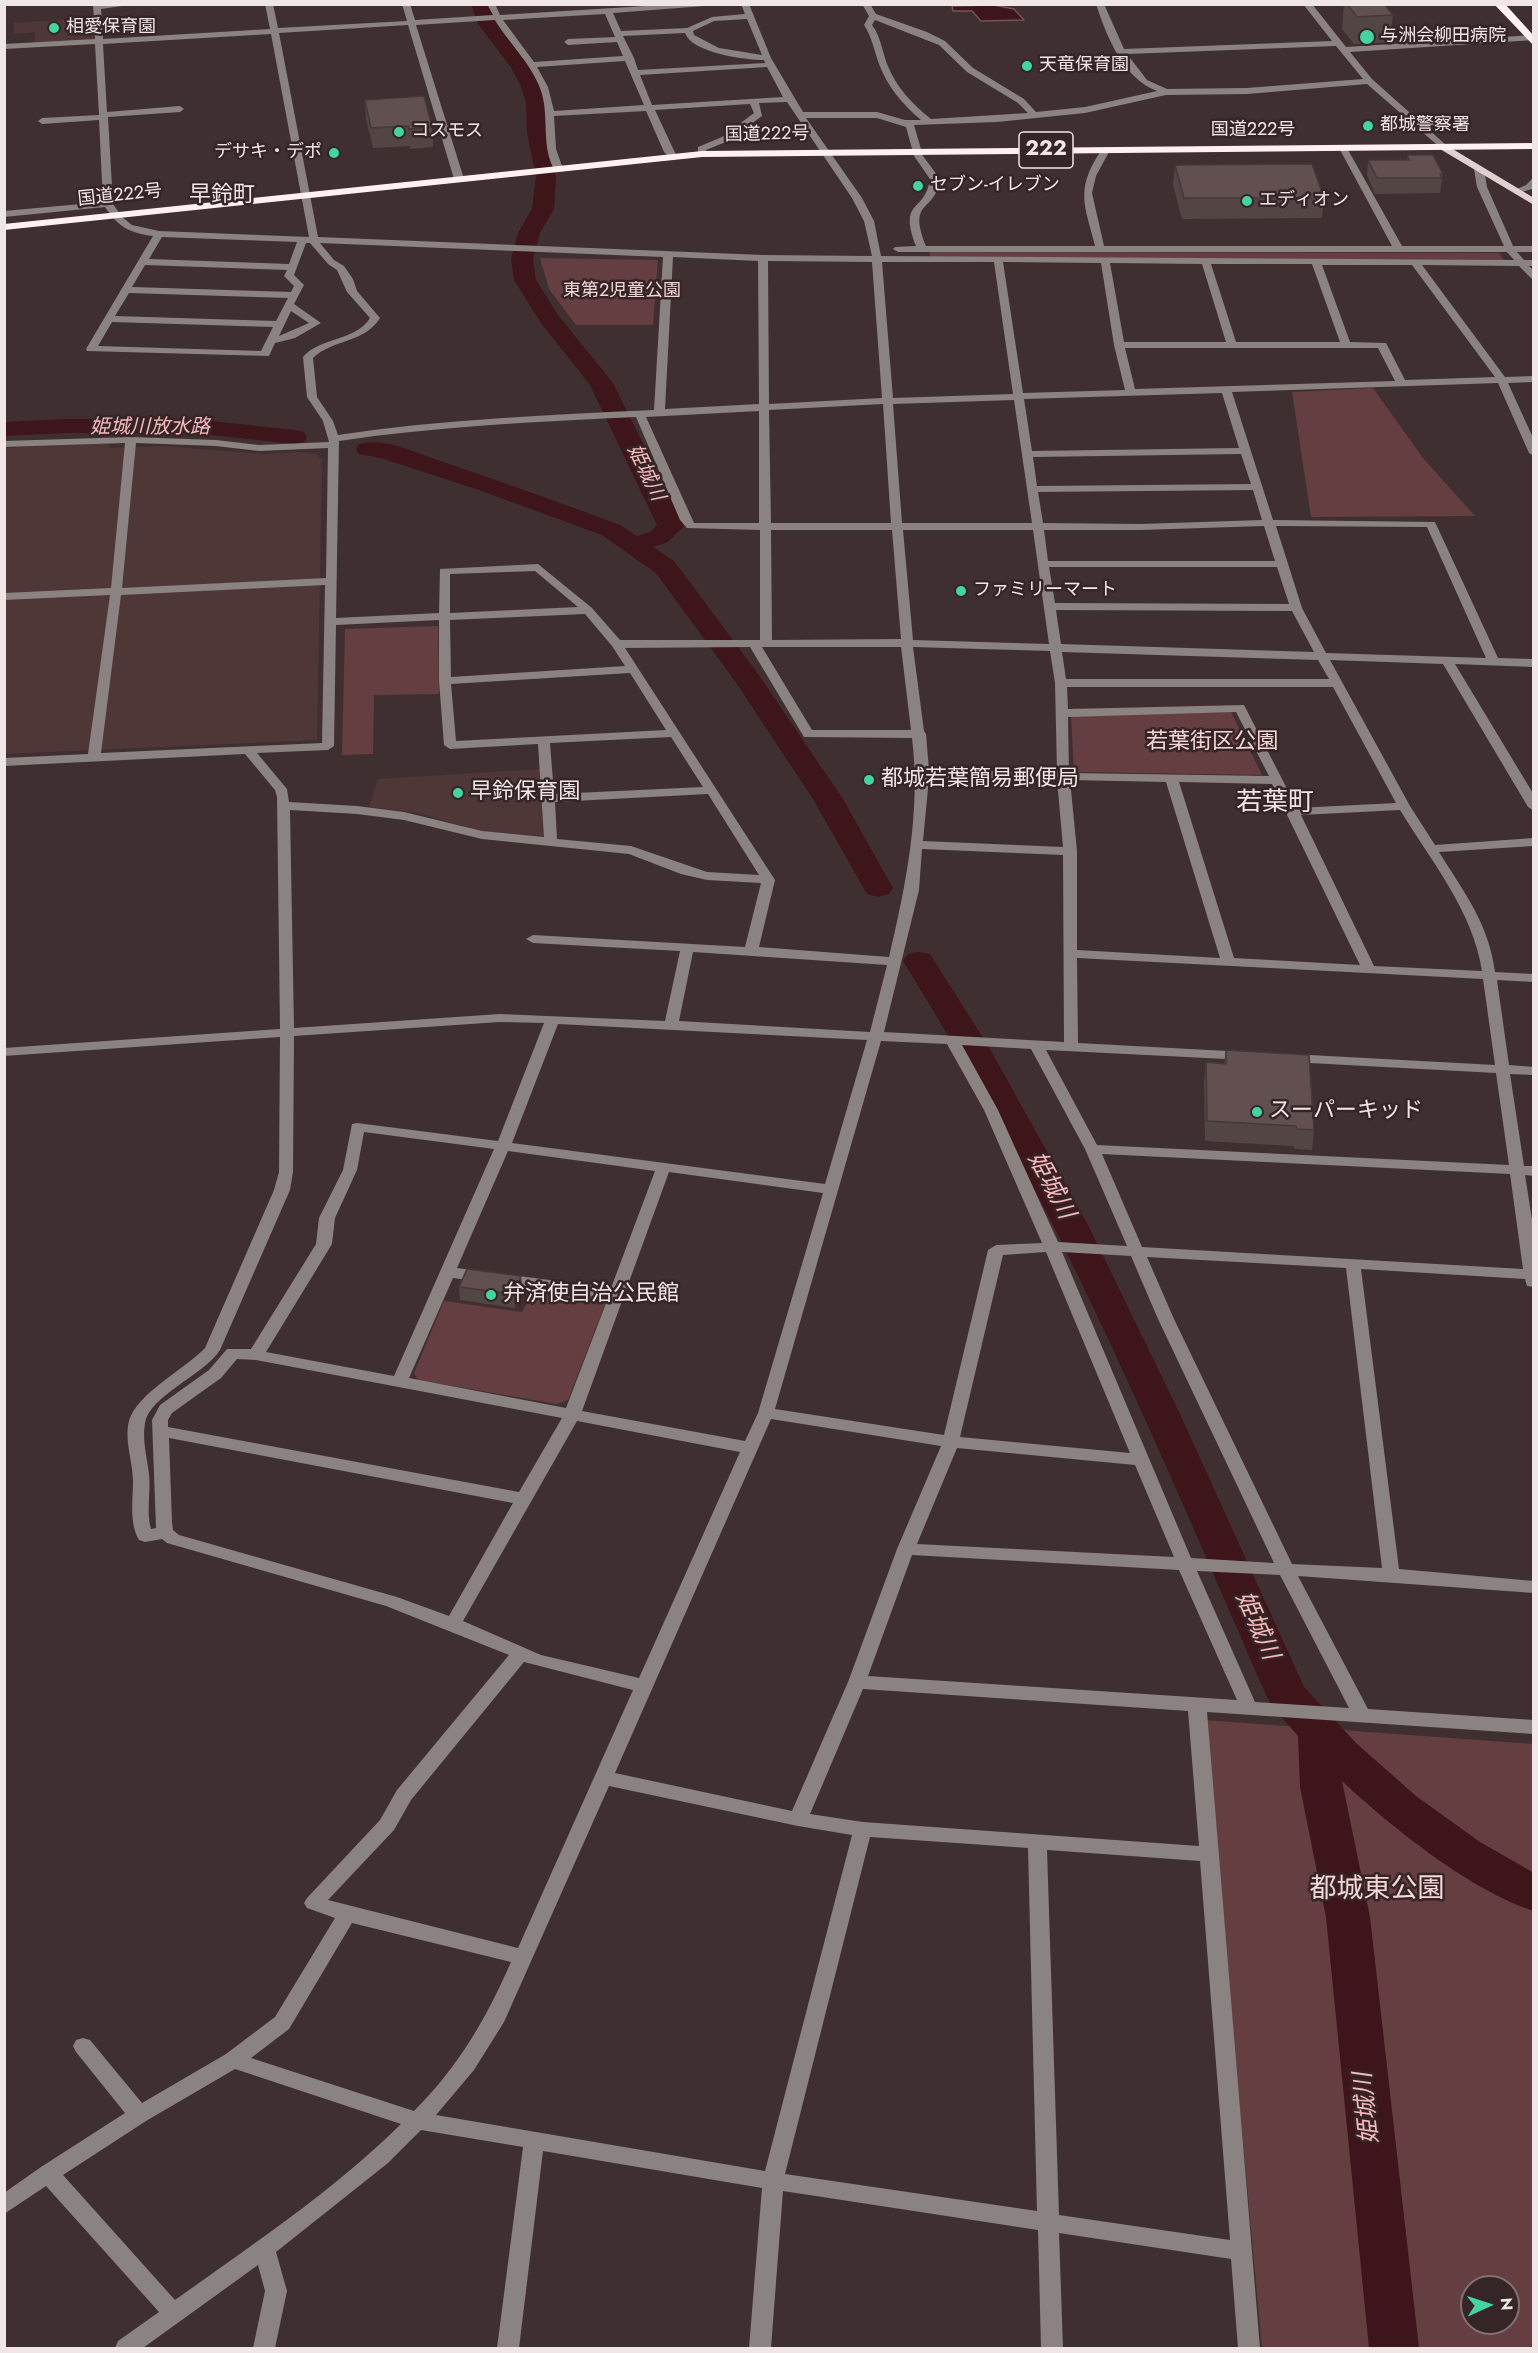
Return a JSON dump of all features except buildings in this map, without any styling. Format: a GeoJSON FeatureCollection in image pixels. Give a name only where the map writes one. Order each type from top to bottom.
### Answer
{"type":"FeatureCollection","features":[{"type":"Feature","properties":{"kind":"highway"},"geometry":{"type":"LineString","coordinates":[[1498,4],[1532,39]]}},
{"type":"Feature","properties":{"kind":"highway","name":"国道222号"},"geometry":{"type":"LineString","coordinates":[[4,227],[702,154],[825,151],[1533,146]]}},
{"type":"Feature","properties":{"kind":"main road"},"geometry":{"type":"LineString","coordinates":[[1443,147],[1533,202]]}},
{"type":"Feature","properties":{"kind":"street"},"geometry":{"type":"LineString","coordinates":[[132,4],[97,6],[108,204],[119,223],[136,231],[159,234],[309,236],[543,245],[669,246],[998,260],[1533,263]]}},
{"type":"Feature","properties":{"kind":"street"},"geometry":{"type":"LineString","coordinates":[[4,762],[328,746],[334,442],[328,421],[312,397],[309,357],[317,348],[362,330],[373,323],[375,318],[352,292],[341,268],[326,256],[309,236],[304,195],[269,4]]}},
{"type":"Feature","properties":{"kind":"street"},"geometry":{"type":"LineString","coordinates":[[406,4],[459,179]]}},
{"type":"Feature","properties":{"kind":"street"},"geometry":{"type":"LineString","coordinates":[[491,4],[504,31],[532,65],[547,95],[550,140],[558,168]]}},
{"type":"Feature","properties":{"kind":"street"},"geometry":{"type":"LineString","coordinates":[[4,47],[727,4]]}},
{"type":"Feature","properties":{"kind":"street"},"geometry":{"type":"LineString","coordinates":[[126,2349],[264,2250],[381,2157],[438,2100],[473,2054],[497,2016],[766,1413],[876,1035],[912,890],[923,774],[920,734],[907,643],[876,254],[869,221],[857,198],[789,99],[768,61],[745,4]]}},
{"type":"Feature","properties":{"kind":"street"},"geometry":{"type":"LineString","coordinates":[[866,4],[873,16],[924,34],[942,44],[970,70],[1021,101],[1034,115]]}},
{"type":"Feature","properties":{"kind":"street"},"geometry":{"type":"LineString","coordinates":[[1100,4],[1111,35],[1145,83],[1166,92]]}},
{"type":"Feature","properties":{"kind":"street"},"geometry":{"type":"LineString","coordinates":[[1307,4],[1368,81],[1443,147]]}},
{"type":"Feature","properties":{"kind":"street"},"geometry":{"type":"LineString","coordinates":[[608,10],[672,157]]}},
{"type":"Feature","properties":{"kind":"street"},"geometry":{"type":"LineString","coordinates":[[568,42],[689,30],[712,19],[751,16]]}},
{"type":"Feature","properties":{"kind":"street"},"geometry":{"type":"LineString","coordinates":[[873,16],[868,25],[876,36],[883,64],[892,83],[909,107],[929,122]]}},
{"type":"Feature","properties":{"kind":"street"},"geometry":{"type":"LineString","coordinates":[[689,30],[694,40],[712,47],[768,61]]}},
{"type":"Feature","properties":{"kind":"street"},"geometry":{"type":"LineString","coordinates":[[1122,52],[1340,47],[1532,39]]}},
{"type":"Feature","properties":{"kind":"street"},"geometry":{"type":"LineString","coordinates":[[532,65],[630,58]]}},
{"type":"Feature","properties":{"kind":"street"},"geometry":{"type":"LineString","coordinates":[[636,73],[768,61]]}},
{"type":"Feature","properties":{"kind":"street"},"geometry":{"type":"LineString","coordinates":[[905,123],[997,119],[1104,107],[1166,92],[1247,91],[1368,81]]}},
{"type":"Feature","properties":{"kind":"street"},"geometry":{"type":"LineString","coordinates":[[549,114],[789,99]]}},
{"type":"Feature","properties":{"kind":"street"},"geometry":{"type":"LineString","coordinates":[[702,154],[701,149],[725,139],[759,114],[754,102]]}},
{"type":"Feature","properties":{"kind":"street"},"geometry":{"type":"LineString","coordinates":[[42,121],[180,110]]}},
{"type":"Feature","properties":{"kind":"street"},"geometry":{"type":"LineString","coordinates":[[800,116],[877,115],[910,125],[917,151],[936,179],[933,193],[915,213],[913,220],[922,249]]}},
{"type":"Feature","properties":{"kind":"street"},"geometry":{"type":"LineString","coordinates":[[1343,148],[1399,250]]}},
{"type":"Feature","properties":{"kind":"street"},"geometry":{"type":"LineString","coordinates":[[1100,249],[1088,193],[1091,176],[1106,150]]}},
{"type":"Feature","properties":{"kind":"street"},"geometry":{"type":"LineString","coordinates":[[1479,169],[1482,187],[1510,249],[1533,278]]}},
{"type":"Feature","properties":{"kind":"street"},"geometry":{"type":"LineString","coordinates":[[1518,192],[1529,187],[1533,180]]}},
{"type":"Feature","properties":{"kind":"street"},"geometry":{"type":"LineString","coordinates":[[4,214],[108,204]]}},
{"type":"Feature","properties":{"kind":"street"},"geometry":{"type":"LineString","coordinates":[[159,234],[91,349],[265,354],[299,285],[289,276],[309,236]]}},
{"type":"Feature","properties":{"kind":"street"},"geometry":{"type":"LineString","coordinates":[[543,245],[668,256],[763,258],[876,254],[922,249],[1533,249]]}},
{"type":"Feature","properties":{"kind":"street"},"geometry":{"type":"LineString","coordinates":[[659,414],[668,256]]}},
{"type":"Feature","properties":{"kind":"street"},"geometry":{"type":"LineString","coordinates":[[763,258],[764,525],[760,644],[808,734],[920,734]]}},
{"type":"Feature","properties":{"kind":"street"},"geometry":{"type":"LineString","coordinates":[[998,260],[1061,683],[1063,776],[1070,851],[1071,1046]]}},
{"type":"Feature","properties":{"kind":"street"},"geometry":{"type":"LineString","coordinates":[[1105,261],[1119,345],[1131,393]]}},
{"type":"Feature","properties":{"kind":"street"},"geometry":{"type":"LineString","coordinates":[[142,262],[292,267]]}},
{"type":"Feature","properties":{"kind":"street"},"geometry":{"type":"LineString","coordinates":[[1206,262],[1232,345]]}},
{"type":"Feature","properties":{"kind":"street"},"geometry":{"type":"LineString","coordinates":[[1316,262],[1346,345]]}},
{"type":"Feature","properties":{"kind":"street"},"geometry":{"type":"LineString","coordinates":[[1415,263],[1502,380],[1533,453]]}},
{"type":"Feature","properties":{"kind":"street"},"geometry":{"type":"LineString","coordinates":[[127,290],[292,300],[316,323],[291,336],[272,341]]}},
{"type":"Feature","properties":{"kind":"street"},"geometry":{"type":"LineString","coordinates":[[109,319],[280,324]]}},
{"type":"Feature","properties":{"kind":"street"},"geometry":{"type":"LineString","coordinates":[[1119,345],[1382,345],[1401,382]]}},
{"type":"Feature","properties":{"kind":"street"},"geometry":{"type":"LineString","coordinates":[[4,444],[131,440],[216,443],[260,448],[334,442],[430,426],[886,401],[1533,379]]}},
{"type":"Feature","properties":{"kind":"street"},"geometry":{"type":"LineString","coordinates":[[798,1819],[857,1682],[906,1549],[951,1442],[996,1250],[1052,1247],[1137,1254],[1353,1264],[1533,1279],[1485,946],[1473,917],[1404,806],[1296,608],[1226,390]]}},
{"type":"Feature","properties":{"kind":"street"},"geometry":{"type":"LineString","coordinates":[[640,415],[686,520],[691,526],[1431,524],[1494,662]]}},
{"type":"Feature","properties":{"kind":"street"},"geometry":{"type":"LineString","coordinates":[[94,757],[116,592],[131,440]]}},
{"type":"Feature","properties":{"kind":"street"},"geometry":{"type":"LineString","coordinates":[[1026,454],[1244,451]]}},
{"type":"Feature","properties":{"kind":"street"},"geometry":{"type":"LineString","coordinates":[[1032,489],[1256,487]]}},
{"type":"Feature","properties":{"kind":"street"},"geometry":{"type":"LineString","coordinates":[[1042,564],[1280,564]]}},
{"type":"Feature","properties":{"kind":"street"},"geometry":{"type":"LineString","coordinates":[[673,733],[450,745],[444,571],[538,567],[588,610],[617,644],[768,880],[751,951]]}},
{"type":"Feature","properties":{"kind":"street"},"geometry":{"type":"LineString","coordinates":[[4,597],[332,581]]}},
{"type":"Feature","properties":{"kind":"street"},"geometry":{"type":"LineString","coordinates":[[1048,606],[1296,608]]}},
{"type":"Feature","properties":{"kind":"street"},"geometry":{"type":"LineString","coordinates":[[331,622],[588,610]]}},
{"type":"Feature","properties":{"kind":"street"},"geometry":{"type":"LineString","coordinates":[[617,644],[907,643],[1533,663]]}},
{"type":"Feature","properties":{"kind":"street"},"geometry":{"type":"LineString","coordinates":[[1448,661],[1533,807]]}},
{"type":"Feature","properties":{"kind":"street"},"geometry":{"type":"LineString","coordinates":[[446,681],[632,669]]}},
{"type":"Feature","properties":{"kind":"street"},"geometry":{"type":"LineString","coordinates":[[1061,683],[1337,683]]}},
{"type":"Feature","properties":{"kind":"street"},"geometry":{"type":"LineString","coordinates":[[1062,713],[1240,708],[1369,970]]}},
{"type":"Feature","properties":{"kind":"street"},"geometry":{"type":"LineString","coordinates":[[544,740],[551,841]]}},
{"type":"Feature","properties":{"kind":"street"},"geometry":{"type":"LineString","coordinates":[[248,750],[281,789],[284,806],[286,1172],[282,1190],[212,1350],[197,1366],[151,1399],[137,1420],[136,1439],[141,1476],[141,1523],[145,1536],[165,1533],[173,1539],[391,1601],[453,1624],[537,1660],[644,1686]]}},
{"type":"Feature","properties":{"kind":"street"},"geometry":{"type":"LineString","coordinates":[[923,774],[1277,780]]}},
{"type":"Feature","properties":{"kind":"street"},"geometry":{"type":"LineString","coordinates":[[1171,778],[1229,963]]}},
{"type":"Feature","properties":{"kind":"street"},"geometry":{"type":"LineString","coordinates":[[549,798],[710,790]]}},
{"type":"Feature","properties":{"kind":"street"},"geometry":{"type":"LineString","coordinates":[[284,806],[357,810],[404,816],[482,835],[631,850],[686,871],[707,876],[768,880]]}},
{"type":"Feature","properties":{"kind":"street"},"geometry":{"type":"LineString","coordinates":[[1293,812],[1404,806]]}},
{"type":"Feature","properties":{"kind":"street"},"geometry":{"type":"LineString","coordinates":[[1432,849],[1533,842]]}},
{"type":"Feature","properties":{"kind":"street"},"geometry":{"type":"LineString","coordinates":[[916,845],[1070,851]]}},
{"type":"Feature","properties":{"kind":"street"},"geometry":{"type":"LineString","coordinates":[[533,939],[894,961]]}},
{"type":"Feature","properties":{"kind":"street"},"geometry":{"type":"LineString","coordinates":[[671,1025],[687,948]]}},
{"type":"Feature","properties":{"kind":"street"},"geometry":{"type":"LineString","coordinates":[[1070,954],[1533,978]]}},
{"type":"Feature","properties":{"kind":"street"},"geometry":{"type":"LineString","coordinates":[[4,1052],[500,1018],[876,1035],[1257,1056]]}},
{"type":"Feature","properties":{"kind":"street"},"geometry":{"type":"LineString","coordinates":[[399,1382],[503,1146],[553,1019]]}},
{"type":"Feature","properties":{"kind":"street"},"geometry":{"type":"LineString","coordinates":[[959,1041],[1052,1247],[1185,1564],[1257,1708]]}},
{"type":"Feature","properties":{"kind":"street"},"geometry":{"type":"LineString","coordinates":[[1033,1044],[1092,1149],[1137,1254],[1286,1570],[1362,1714]]}},
{"type":"Feature","properties":{"kind":"street"},"geometry":{"type":"LineString","coordinates":[[1281,1058],[1533,1071]]}},
{"type":"Feature","properties":{"kind":"street"},"geometry":{"type":"LineString","coordinates":[[256,1355],[324,1244],[327,1218],[350,1170],[357,1127],[831,1189]]}},
{"type":"Feature","properties":{"kind":"street"},"geometry":{"type":"LineString","coordinates":[[1092,1149],[1533,1172]]}},
{"type":"Feature","properties":{"kind":"street"},"geometry":{"type":"LineString","coordinates":[[453,1624],[572,1415],[664,1167]]}},
{"type":"Feature","properties":{"kind":"street"},"geometry":{"type":"LineString","coordinates":[[1353,1264],[1391,1575]]}},
{"type":"Feature","properties":{"kind":"street"},"geometry":{"type":"LineString","coordinates":[[448,1272],[617,1294]]}},
{"type":"Feature","properties":{"kind":"street"},"geometry":{"type":"LineString","coordinates":[[165,1533],[160,1420],[166,1409],[215,1374],[233,1353],[256,1355],[750,1448]]}},
{"type":"Feature","properties":{"kind":"street"},"geometry":{"type":"LineString","coordinates":[[766,1413],[951,1442],[1142,1460]]}},
{"type":"Feature","properties":{"kind":"street"},"geometry":{"type":"LineString","coordinates":[[159,1431],[523,1499]]}},
{"type":"Feature","properties":{"kind":"street"},"geometry":{"type":"LineString","coordinates":[[906,1549],[1391,1575],[1533,1587]]}},
{"type":"Feature","properties":{"kind":"street"},"geometry":{"type":"LineString","coordinates":[[521,1653],[404,1795],[387,1825],[314,1903],[347,1914],[524,1957]]}},
{"type":"Feature","properties":{"kind":"street"},"geometry":{"type":"LineString","coordinates":[[857,1682],[1533,1727]]}},
{"type":"Feature","properties":{"kind":"street"},"geometry":{"type":"LineString","coordinates":[[1197,1706],[1249,2349]]}},
{"type":"Feature","properties":{"kind":"street"},"geometry":{"type":"LineString","coordinates":[[605,1778],[798,1819],[863,1829],[1208,1854]]}},
{"type":"Feature","properties":{"kind":"street"},"geometry":{"type":"LineString","coordinates":[[760,2349],[773,2181],[863,1829]]}},
{"type":"Feature","properties":{"kind":"street"},"geometry":{"type":"LineString","coordinates":[[1037,1842],[1052,2349]]}},
{"type":"Feature","properties":{"kind":"street"},"geometry":{"type":"LineString","coordinates":[[4,2205],[48,2173],[139,2115],[233,2060],[282,2023],[347,1914]]}},
{"type":"Feature","properties":{"kind":"street"},"geometry":{"type":"LineString","coordinates":[[83,2046],[139,2115]]}},
{"type":"Feature","properties":{"kind":"street"},"geometry":{"type":"LineString","coordinates":[[233,2060],[418,2121],[773,2181],[1241,2252]]}},
{"type":"Feature","properties":{"kind":"street"},"geometry":{"type":"LineString","coordinates":[[508,2349],[534,2141]]}},
{"type":"Feature","properties":{"kind":"street"},"geometry":{"type":"LineString","coordinates":[[48,2173],[174,2314]]}},
{"type":"Feature","properties":{"kind":"street"},"geometry":{"type":"LineString","coordinates":[[264,2250],[276,2291],[264,2349]]}},
{"type":"Feature","properties":{"kind":"shaded area"},"geometry":{"type":"Polygon","coordinates":[[[994,5],[1014,9],[1024,20],[981,21],[972,11],[953,11],[952,6],[994,5]]]}},
{"type":"Feature","properties":{"kind":"shaded area","name":"相愛保育園"},"geometry":{"type":"Polygon","coordinates":[[[94,18],[94,39],[92,40],[35,43],[35,32],[14,34],[14,23],[94,18]]]}},
{"type":"Feature","properties":{"kind":"shaded area"},"geometry":{"type":"Polygon","coordinates":[[[108,443],[109,448],[162,446],[264,454],[301,452],[316,454],[322,460],[317,740],[5,754],[5,448],[108,443]]]}},
{"type":"Feature","properties":{"kind":"shaded area","name":"早鈴保育園"},"geometry":{"type":"Polygon","coordinates":[[[541,769],[547,836],[485,832],[414,812],[369,807],[378,779],[541,769]]]}},
{"type":"Feature","properties":{"kind":"green space"},"geometry":{"type":"Polygon","coordinates":[[[930,252],[1499,253],[1504,260],[930,257],[930,252]]]}},
{"type":"Feature","properties":{"kind":"green space","name":"東第2児童公園"},"geometry":{"type":"Polygon","coordinates":[[[540,258],[658,260],[653,325],[576,325],[549,289],[540,258]]]}},
{"type":"Feature","properties":{"kind":"green space"},"geometry":{"type":"Polygon","coordinates":[[[1373,388],[1423,458],[1475,516],[1311,517],[1292,392],[1373,388]]]}},
{"type":"Feature","properties":{"kind":"green space"},"geometry":{"type":"Polygon","coordinates":[[[438,626],[439,694],[374,695],[373,754],[342,755],[345,629],[438,626]]]}},
{"type":"Feature","properties":{"kind":"green space","name":"若葉街区公園"},"geometry":{"type":"Polygon","coordinates":[[[1231,712],[1262,775],[1074,772],[1071,716],[1231,712]]]}},
{"type":"Feature","properties":{"kind":"green space"},"geometry":{"type":"Polygon","coordinates":[[[534,1289],[599,1297],[605,1304],[568,1400],[557,1404],[418,1380],[414,1373],[444,1301],[522,1312],[534,1289]]]}},
{"type":"Feature","properties":{"kind":"green space","name":"都城東公園"},"geometry":{"type":"Polygon","coordinates":[[[1204,1720],[1533,1744],[1533,2348],[1262,2348],[1204,1720]]]}},
{"type":"Feature","properties":{"kind":"waterway","name":"姫城川"},"geometry":{"type":"LineString","coordinates":[[480,4],[487,24],[519,64],[530,84],[536,102],[537,133],[546,177],[543,209],[529,233],[522,259],[525,280],[549,318],[601,383],[671,526],[659,537],[634,545]]}},
{"type":"Feature","properties":{"kind":"waterway","name":"姫城川放水路"},"geometry":{"type":"LineString","coordinates":[[4,429],[66,426],[193,426],[295,437]]}},
{"type":"Feature","properties":{"kind":"waterway","name":"姫城川"},"geometry":{"type":"LineString","coordinates":[[368,449],[384,451],[488,485],[611,530],[665,567],[746,677],[828,799],[878,888]]}},
{"type":"Feature","properties":{"kind":"waterway","name":"姫城川"},"geometry":{"type":"LineString","coordinates":[[919,961],[1024,1138],[1072,1229],[1118,1321],[1204,1507],[1287,1695],[1341,1754],[1400,1807],[1465,1854],[1534,1894]]}},
{"type":"Feature","properties":{"kind":"waterway","name":"姫城川"},"geometry":{"type":"LineString","coordinates":[[1319,1734],[1321,1787],[1348,1917],[1394,2348]]}},
{"type":"Feature","properties":{"kind":"place","name":"相愛保育園"},"geometry":{"type":"Point","coordinates":[54,28]}},
{"type":"Feature","properties":{"kind":"place","name":"与洲会柳田病院"},"geometry":{"type":"Point","coordinates":[1367,37]}},
{"type":"Feature","properties":{"kind":"place","name":"天竜保育園"},"geometry":{"type":"Point","coordinates":[1027,66]}},
{"type":"Feature","properties":{"kind":"place","name":"都城警察署"},"geometry":{"type":"Point","coordinates":[1368,126]}},
{"type":"Feature","properties":{"kind":"place","name":"コスモス"},"geometry":{"type":"Point","coordinates":[399,132]}},
{"type":"Feature","properties":{"kind":"place","name":"デサキ・デポ"},"geometry":{"type":"Point","coordinates":[334,153]}},
{"type":"Feature","properties":{"kind":"place","name":"セブン-イレブン"},"geometry":{"type":"Point","coordinates":[918,186]}},
{"type":"Feature","properties":{"kind":"place","name":"エディオン"},"geometry":{"type":"Point","coordinates":[1247,201]}},
{"type":"Feature","properties":{"kind":"place","name":"ファミリーマート"},"geometry":{"type":"Point","coordinates":[961,591]}},
{"type":"Feature","properties":{"kind":"place","name":"都城若葉簡易郵便局"},"geometry":{"type":"Point","coordinates":[869,780]}},
{"type":"Feature","properties":{"kind":"place","name":"早鈴保育園"},"geometry":{"type":"Point","coordinates":[458,793]}},
{"type":"Feature","properties":{"kind":"place","name":"スーパーキッド"},"geometry":{"type":"Point","coordinates":[1257,1112]}},
{"type":"Feature","properties":{"kind":"place","name":"弁済使自治公民館"},"geometry":{"type":"Point","coordinates":[491,1295]}},
{"type":"Feature","properties":{"kind":"district","name":"早鈴町"},"geometry":{"type":"Point","coordinates":[222,196]}},
{"type":"Feature","properties":{"kind":"district","name":"若葉町"},"geometry":{"type":"Point","coordinates":[1275,804]}}]}
